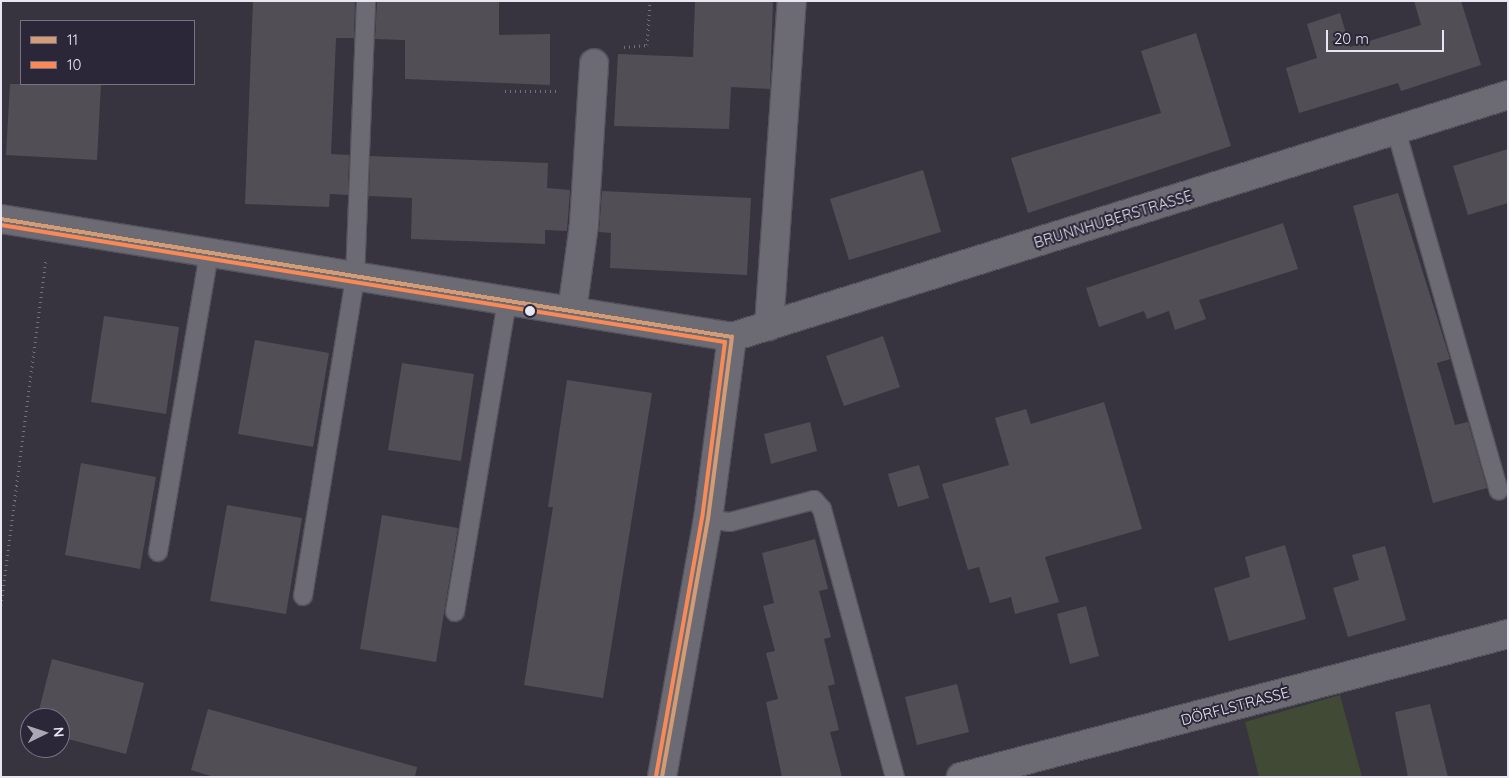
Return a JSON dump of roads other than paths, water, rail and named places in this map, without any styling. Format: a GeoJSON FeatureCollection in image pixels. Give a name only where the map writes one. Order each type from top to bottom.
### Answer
{"type":"FeatureCollection","features":[{"type":"Feature","properties":{"kind":"street"},"geometry":{"type":"LineString","coordinates":[[769,326],[792,1]]}},
{"type":"Feature","properties":{"kind":"street"},"geometry":{"type":"LineString","coordinates":[[572,312],[584,224],[594,63]]}},
{"type":"Feature","properties":{"kind":"street","name":"BRUNNHUBERSTRASSE"},"geometry":{"type":"LineString","coordinates":[[732,337],[1396,130],[1503,94]]}},
{"type":"Feature","properties":{"kind":"street"},"geometry":{"type":"LineString","coordinates":[[1,219],[732,337],[708,519],[662,777]]}},
{"type":"Feature","properties":{"kind":"street","name":"DÖRFLSTRASSE"},"geometry":{"type":"LineString","coordinates":[[961,777],[1508,634]]}},
{"type":"Feature","properties":{"kind":"lane"},"geometry":{"type":"LineString","coordinates":[[303,596],[355,277],[366,1]]}},
{"type":"Feature","properties":{"kind":"lane"},"geometry":{"type":"LineString","coordinates":[[1396,130],[1499,491]]}},
{"type":"Feature","properties":{"kind":"lane"},"geometry":{"type":"LineString","coordinates":[[158,552],[209,253]]}},
{"type":"Feature","properties":{"kind":"lane"},"geometry":{"type":"LineString","coordinates":[[455,612],[507,301]]}},
{"type":"Feature","properties":{"kind":"lane"},"geometry":{"type":"LineString","coordinates":[[708,519],[730,522],[814,500],[822,509],[895,777]]}}]}
